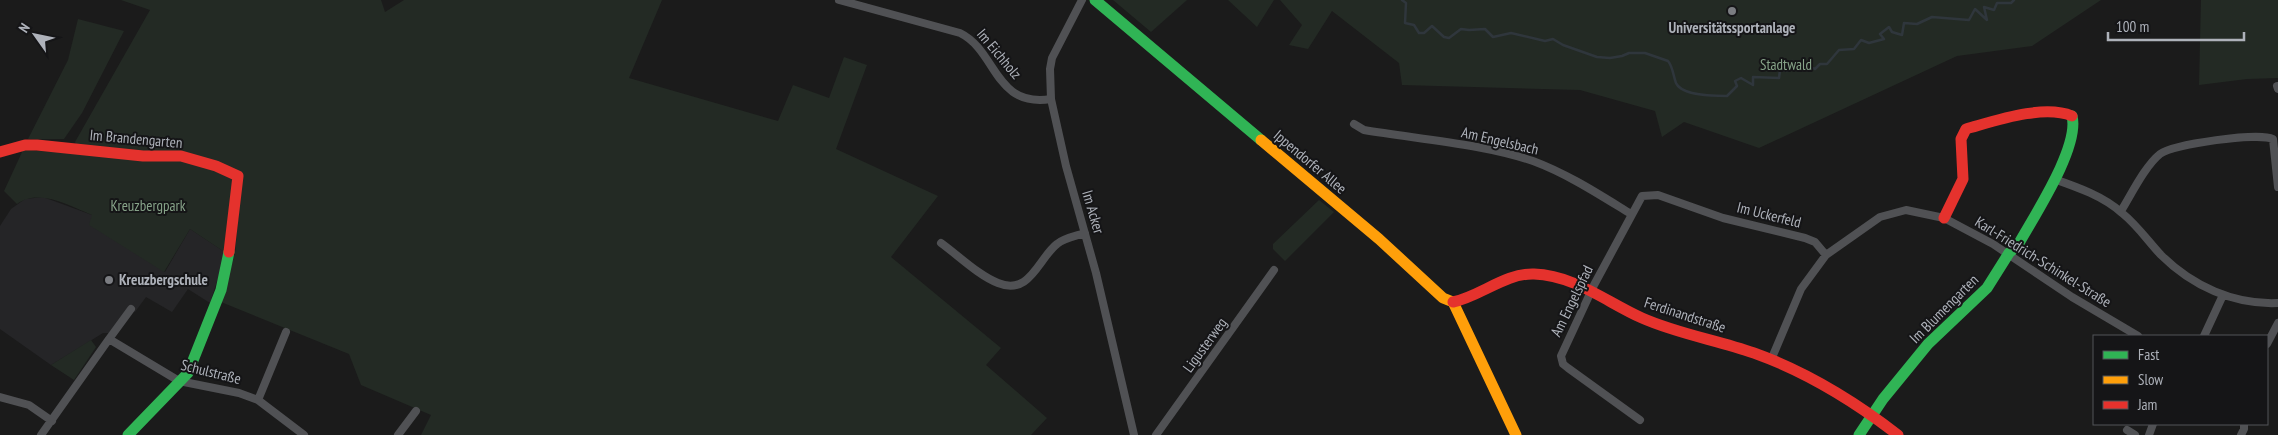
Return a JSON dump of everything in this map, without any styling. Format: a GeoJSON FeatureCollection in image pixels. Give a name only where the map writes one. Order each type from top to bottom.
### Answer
{"type":"FeatureCollection","features":[{"type":"Feature","properties":{"kind":"street","name":"Im Eichholz"},"geometry":{"type":"LineString","coordinates":[[839,0],[960,33],[972,40],[1008,89],[1030,98],[1051,99]]}},
{"type":"Feature","properties":{"kind":"street","name":"Im Acker"},"geometry":{"type":"LineString","coordinates":[[1082,0],[1052,58],[1049,81],[1051,99],[1066,166],[1085,233],[1134,435]]}},
{"type":"Feature","properties":{"kind":"street","name":"Ippendorfer Allee"},"geometry":{"type":"LineString","coordinates":[[1095,0],[1379,239],[1443,298],[1453,302]]}},
{"type":"Feature","properties":{"kind":"street","name":"Im Blumengarten"},"geometry":{"type":"LineString","coordinates":[[1859,435],[1872,415],[1928,344],[1987,288],[2009,253],[2018,245],[2066,154],[2072,136],[2073,116],[2061,112],[2042,113],[1966,129],[1961,139],[1964,179],[1944,218]]}},
{"type":"Feature","properties":{"kind":"street","name":"Am Engelsbach"},"geometry":{"type":"LineString","coordinates":[[1354,124],[1364,130],[1497,152],[1534,162],[1583,185],[1631,214]]}},
{"type":"Feature","properties":{"kind":"street"},"geometry":{"type":"LineString","coordinates":[[2121,211],[2153,162],[2166,151],[2217,140],[2276,136],[2278,187]]}},
{"type":"Feature","properties":{"kind":"street","name":"Im Brandengarten"},"geometry":{"type":"LineString","coordinates":[[0,152],[25,145],[143,156],[181,156],[216,166],[238,176],[230,254],[223,282],[188,373],[128,435]]}},
{"type":"Feature","properties":{"kind":"street"},"geometry":{"type":"LineString","coordinates":[[2054,179],[2087,192],[2121,211],[2174,265],[2203,286],[2223,295],[2258,304],[2278,303]]}},
{"type":"Feature","properties":{"kind":"street","name":"Am Engelspfad"},"geometry":{"type":"LineString","coordinates":[[1640,420],[1568,368],[1562,360],[1563,351],[1592,294],[1594,285],[1631,214],[1639,200],[1645,195]]}},
{"type":"Feature","properties":{"kind":"street","name":"Im Uckerfeld"},"geometry":{"type":"LineString","coordinates":[[1645,195],[1658,195],[1723,218],[1805,238],[1815,242],[1826,255]]}},
{"type":"Feature","properties":{"kind":"street","name":"Karl-Friedrich-Schinkel-Straße"},"geometry":{"type":"LineString","coordinates":[[1826,255],[1872,221],[1889,213],[1913,211],[1944,218],[2009,253],[2072,297],[2136,335]]}},
{"type":"Feature","properties":{"kind":"street"},"geometry":{"type":"LineString","coordinates":[[941,243],[992,280],[1010,286],[1022,284],[1032,276],[1056,245],[1085,233]]}},
{"type":"Feature","properties":{"kind":"street"},"geometry":{"type":"LineString","coordinates":[[1772,360],[1801,289],[1826,255]]}},
{"type":"Feature","properties":{"kind":"street","name":"Ligusterweg"},"geometry":{"type":"LineString","coordinates":[[1156,435],[1274,270]]}},
{"type":"Feature","properties":{"kind":"street","name":"Ferdinandstraße"},"geometry":{"type":"LineString","coordinates":[[1453,302],[1462,301],[1503,279],[1524,274],[1548,276],[1657,324],[1772,360],[1855,403],[1898,435]]}},
{"type":"Feature","properties":{"kind":"street"},"geometry":{"type":"LineString","coordinates":[[2204,335],[2223,295]]}},
{"type":"Feature","properties":{"kind":"street"},"geometry":{"type":"LineString","coordinates":[[1453,302],[1463,327],[1483,363],[1516,435]]}},
{"type":"Feature","properties":{"kind":"street"},"geometry":{"type":"LineString","coordinates":[[42,435],[131,309]]}},
{"type":"Feature","properties":{"kind":"street"},"geometry":{"type":"LineString","coordinates":[[2268,342],[2278,323]]}},
{"type":"Feature","properties":{"kind":"street"},"geometry":{"type":"LineString","coordinates":[[258,400],[286,332]]}},
{"type":"Feature","properties":{"kind":"street","name":"Schulstraße"},"geometry":{"type":"LineString","coordinates":[[109,339],[179,381],[232,391],[258,400],[304,435]]}},
{"type":"Feature","properties":{"kind":"street"},"geometry":{"type":"LineString","coordinates":[[0,397],[29,405],[52,421]]}},
{"type":"Feature","properties":{"kind":"street"},"geometry":{"type":"LineString","coordinates":[[398,435],[416,411]]}},
{"type":"Feature","properties":{"kind":"street"},"geometry":{"type":"LineString","coordinates":[[2126,430],[2135,435]]}},
{"type":"Feature","properties":{"kind":"shaded area","name":"Kreuzbergschule"},"geometry":{"type":"Polygon","coordinates":[[[43,197],[92,215],[165,272],[190,229],[226,253],[210,303],[188,289],[172,312],[146,297],[135,312],[129,308],[109,333],[103,333],[51,365],[0,329],[0,226],[11,209],[25,199],[43,197]]]}},
{"type":"Feature","properties":{"kind":"green space"},"geometry":{"type":"Polygon","coordinates":[[[121,0],[381,0],[385,12],[404,0],[662,0],[629,78],[778,121],[793,85],[829,98],[844,57],[867,65],[836,149],[938,196],[891,257],[1001,348],[986,365],[1047,418],[1031,435],[421,435],[431,415],[361,385],[349,354],[221,302],[235,253],[242,176],[216,163],[77,147],[75,142],[150,10],[121,0]]]}},
{"type":"Feature","properties":{"kind":"green space"},"geometry":{"type":"Polygon","coordinates":[[[1113,0],[1187,0],[1151,32],[1113,0]]]}},
{"type":"Feature","properties":{"kind":"green space"},"geometry":{"type":"Polygon","coordinates":[[[1228,0],[1274,0],[1257,27],[1228,0]]]}},
{"type":"Feature","properties":{"kind":"green space","name":"Stadtwald"},"geometry":{"type":"Polygon","coordinates":[[[1280,0],[2101,0],[2032,46],[1957,56],[1759,148],[1684,122],[1662,137],[1655,111],[1580,90],[1402,85],[1399,63],[1332,11],[1308,49],[1289,45],[1302,25],[1280,0]]]}},
{"type":"Feature","properties":{"kind":"green space"},"geometry":{"type":"Polygon","coordinates":[[[2201,0],[2278,0],[2278,78],[2247,79],[2199,85],[2201,0]]]}},
{"type":"Feature","properties":{"kind":"green space"},"geometry":{"type":"Polygon","coordinates":[[[78,19],[124,31],[82,113],[64,139],[28,139],[68,60],[78,19]]]}},
{"type":"Feature","properties":{"kind":"green space","name":"Kreuzbergpark"},"geometry":{"type":"Polygon","coordinates":[[[23,150],[180,159],[235,178],[226,253],[190,229],[164,272],[89,225],[92,215],[64,203],[45,198],[35,198],[17,204],[4,191],[23,150]]]}},
{"type":"Feature","properties":{"kind":"green space"},"geometry":{"type":"Polygon","coordinates":[[[1319,200],[1334,212],[1285,261],[1273,249],[1273,244],[1319,200]]]}},
{"type":"Feature","properties":{"kind":"green space"},"geometry":{"type":"Polygon","coordinates":[[[91,340],[96,347],[74,380],[51,365],[91,340]]]}},
{"type":"Feature","properties":{"kind":"waterway"},"geometry":{"type":"LineString","coordinates":[[1402,0],[1406,3],[1405,23],[1414,25],[1419,33],[1424,33],[1432,26],[1444,37],[1449,38],[1461,29],[1485,29],[1493,37],[1511,33],[1545,41],[1553,39],[1563,45],[1597,57],[1610,58],[1629,53],[1645,53],[1668,61],[1676,83],[1685,91],[1714,96],[1727,96],[1737,86],[1735,81],[1741,78],[1753,85],[1753,77],[1779,78],[1780,70],[1787,71],[1792,61],[1815,69],[1820,64],[1827,64],[1839,50],[1854,49],[1861,40],[1869,43],[1884,39],[1880,34],[1889,27],[1892,32],[1902,35],[1904,23],[1917,24],[1932,17],[1969,20],[1975,9],[1987,20],[1984,7],[1994,10],[1997,3],[2011,3],[2014,0]]}},
{"type":"Feature","properties":{"kind":"traffic: fast"},"geometry":{"type":"LineString","coordinates":[[1095,0],[1261,140]]}},
{"type":"Feature","properties":{"kind":"traffic: fast"},"geometry":{"type":"LineString","coordinates":[[1859,435],[1883,399],[1928,344],[1987,288],[2009,253],[2018,245],[2063,163],[2073,129],[2072,116]]}},
{"type":"Feature","properties":{"kind":"traffic: fast"},"geometry":{"type":"LineString","coordinates":[[128,435],[188,373],[221,290],[229,252]]}},
{"type":"Feature","properties":{"kind":"traffic: slow"},"geometry":{"type":"LineString","coordinates":[[1261,140],[1379,239],[1443,298],[1453,302],[1516,435]]}},
{"type":"Feature","properties":{"kind":"traffic: jam"},"geometry":{"type":"LineString","coordinates":[[1944,218],[1963,179],[1961,139],[1966,129],[2005,118],[2033,113],[2047,112],[2072,116]]}},
{"type":"Feature","properties":{"kind":"traffic: jam"},"geometry":{"type":"LineString","coordinates":[[0,152],[25,145],[37,145],[143,156],[181,156],[216,166],[238,176],[229,252]]}},
{"type":"Feature","properties":{"kind":"traffic: jam"},"geometry":{"type":"LineString","coordinates":[[1453,302],[1513,277],[1534,274],[1563,279],[1577,284],[1656,324],[1754,353],[1793,369],[1847,399],[1898,435]]}},
{"type":"Feature","properties":{"kind":"place","name":"Universitätssportanlage"},"geometry":{"type":"Point","coordinates":[1732,11]}},
{"type":"Feature","properties":{"kind":"place","name":"Kreuzbergschule"},"geometry":{"type":"Point","coordinates":[109,280]}}]}
